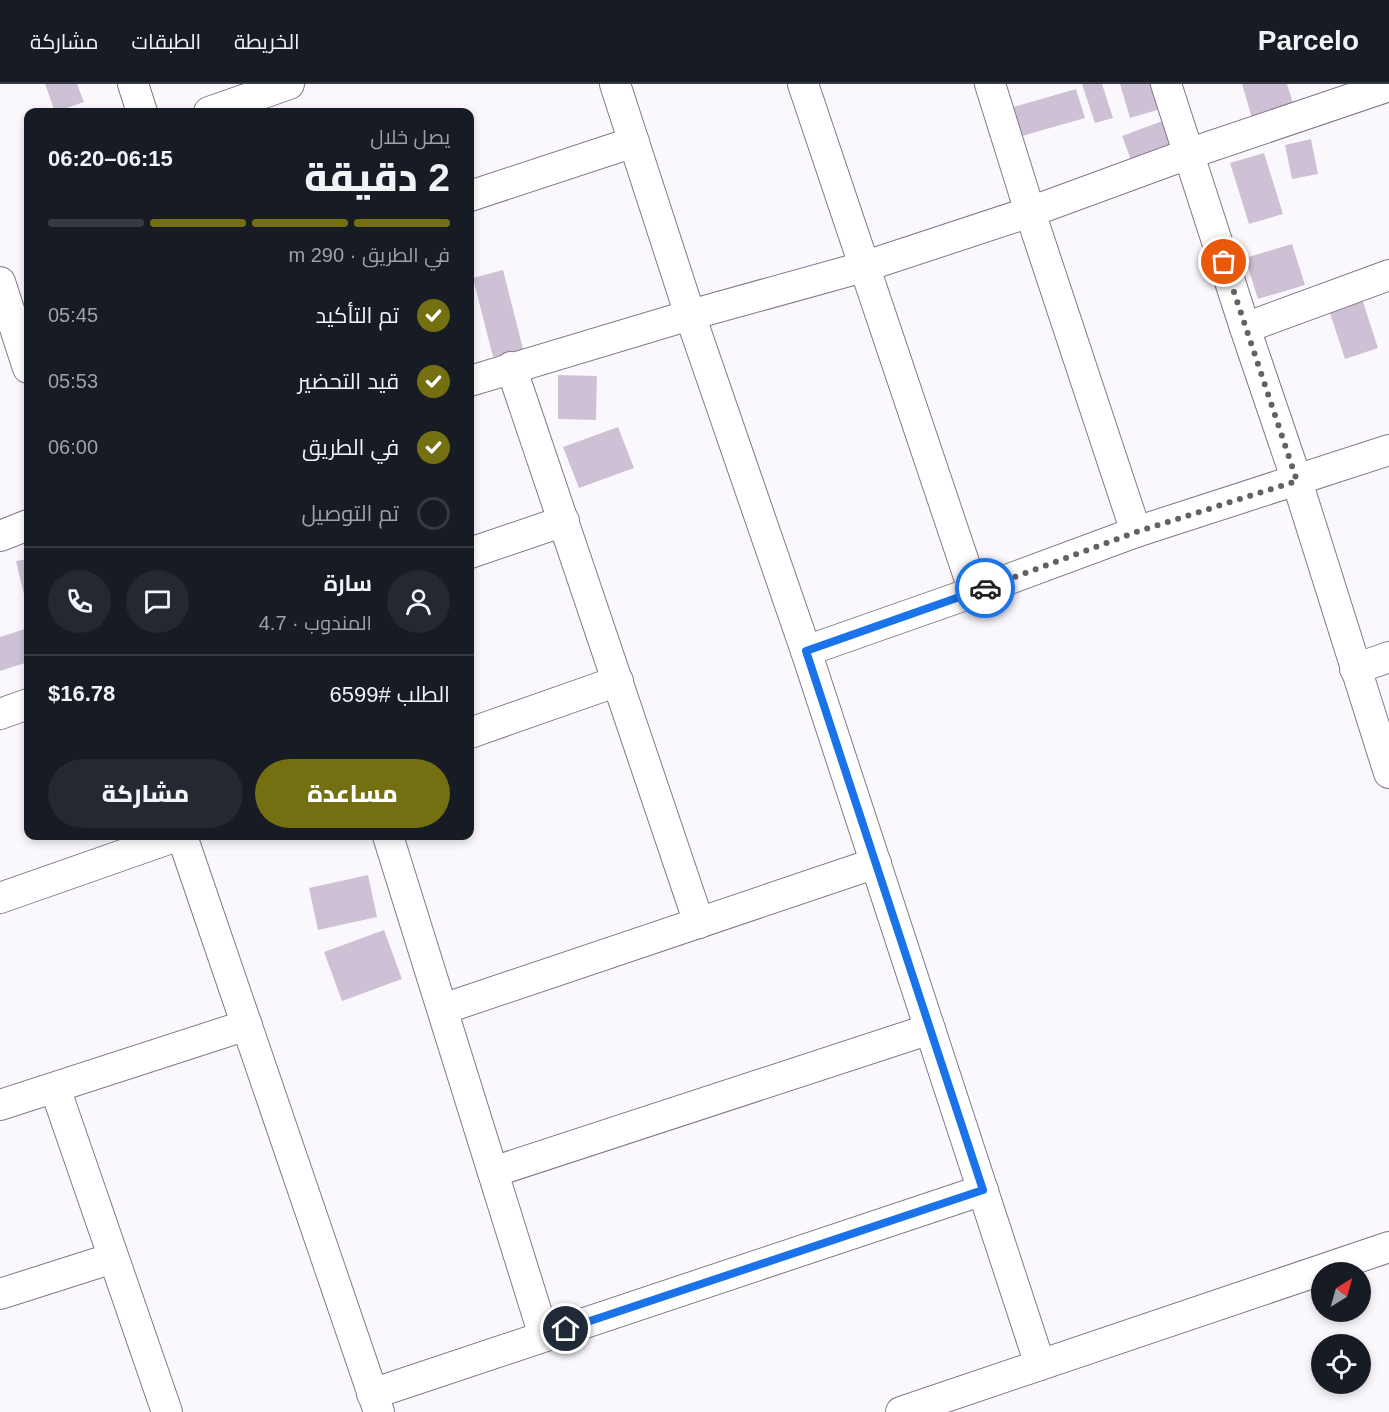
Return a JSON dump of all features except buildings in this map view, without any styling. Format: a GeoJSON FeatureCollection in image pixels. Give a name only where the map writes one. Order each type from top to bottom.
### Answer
{"type":"FeatureCollection","features":[{"type":"Feature","properties":{"kind":"street"},"geometry":{"type":"LineString","coordinates":[[133,84],[141,108]]}},
{"type":"Feature","properties":{"kind":"street"},"geometry":{"type":"LineString","coordinates":[[220,108],[289,84]]}},
{"type":"Feature","properties":{"kind":"street"},"geometry":{"type":"LineString","coordinates":[[615,84],[690,315],[806,651],[1040,1365]]}},
{"type":"Feature","properties":{"kind":"street"},"geometry":{"type":"LineString","coordinates":[[803,84],[974,592]]}},
{"type":"Feature","properties":{"kind":"street"},"geometry":{"type":"LineString","coordinates":[[990,84],[1136,532]]}},
{"type":"Feature","properties":{"kind":"street"},"geometry":{"type":"LineString","coordinates":[[1166,84],[1297,481],[1389,773]]}},
{"type":"Feature","properties":{"kind":"street"},"geometry":{"type":"LineString","coordinates":[[474,380],[690,315],[863,267],[1030,212],[1188,154],[1389,86]]}},
{"type":"Feature","properties":{"kind":"street"},"geometry":{"type":"LineString","coordinates":[[474,195],[634,142]]}},
{"type":"Feature","properties":{"kind":"street"},"geometry":{"type":"LineString","coordinates":[[1245,328],[1389,275]]}},
{"type":"Feature","properties":{"kind":"street"},"geometry":{"type":"LineString","coordinates":[[0,282],[18,364]]}},
{"type":"Feature","properties":{"kind":"street"},"geometry":{"type":"LineString","coordinates":[[512,367],[699,923]]}},
{"type":"Feature","properties":{"kind":"street"},"geometry":{"type":"LineString","coordinates":[[806,651],[1136,532],[1389,450]]}},
{"type":"Feature","properties":{"kind":"street"},"geometry":{"type":"LineString","coordinates":[[474,552],[564,521]]}},
{"type":"Feature","properties":{"kind":"street"},"geometry":{"type":"LineString","coordinates":[[0,536],[24,527]]}},
{"type":"Feature","properties":{"kind":"street"},"geometry":{"type":"LineString","coordinates":[[1355,669],[1389,657]]}},
{"type":"Feature","properties":{"kind":"street"},"geometry":{"type":"LineString","coordinates":[[474,732],[618,681]]}},
{"type":"Feature","properties":{"kind":"street"},"geometry":{"type":"LineString","coordinates":[[0,714],[24,705]]}},
{"type":"Feature","properties":{"kind":"street"},"geometry":{"type":"LineString","coordinates":[[0,898],[168,840]]}},
{"type":"Feature","properties":{"kind":"street"},"geometry":{"type":"LineString","coordinates":[[181,840],[376,1403],[544,1336],[983,1190]]}},
{"type":"Feature","properties":{"kind":"street"},"geometry":{"type":"LineString","coordinates":[[389,840],[544,1336]]}},
{"type":"Feature","properties":{"kind":"street"},"geometry":{"type":"LineString","coordinates":[[442,1010],[876,863]]}},
{"type":"Feature","properties":{"kind":"street"},"geometry":{"type":"LineString","coordinates":[[0,1105],[247,1025]]}},
{"type":"Feature","properties":{"kind":"street"},"geometry":{"type":"LineString","coordinates":[[493,1172],[930,1029]]}},
{"type":"Feature","properties":{"kind":"street"},"geometry":{"type":"LineString","coordinates":[[55,1088],[167,1412]]}},
{"type":"Feature","properties":{"kind":"street"},"geometry":{"type":"LineString","coordinates":[[901,1412],[938,1406],[1040,1365],[1389,1247]]}},
{"type":"Feature","properties":{"kind":"street"},"geometry":{"type":"LineString","coordinates":[[0,1294],[113,1258]]}},
{"type":"Feature","properties":{"kind":"way so far"},"geometry":{"type":"LineString","coordinates":[[985,588],[1136,532],[1297,481],[1224,262]]}},
{"type":"Feature","properties":{"kind":"route"},"geometry":{"type":"LineString","coordinates":[[566,1329],[983,1190],[806,651],[985,588]]}}]}
